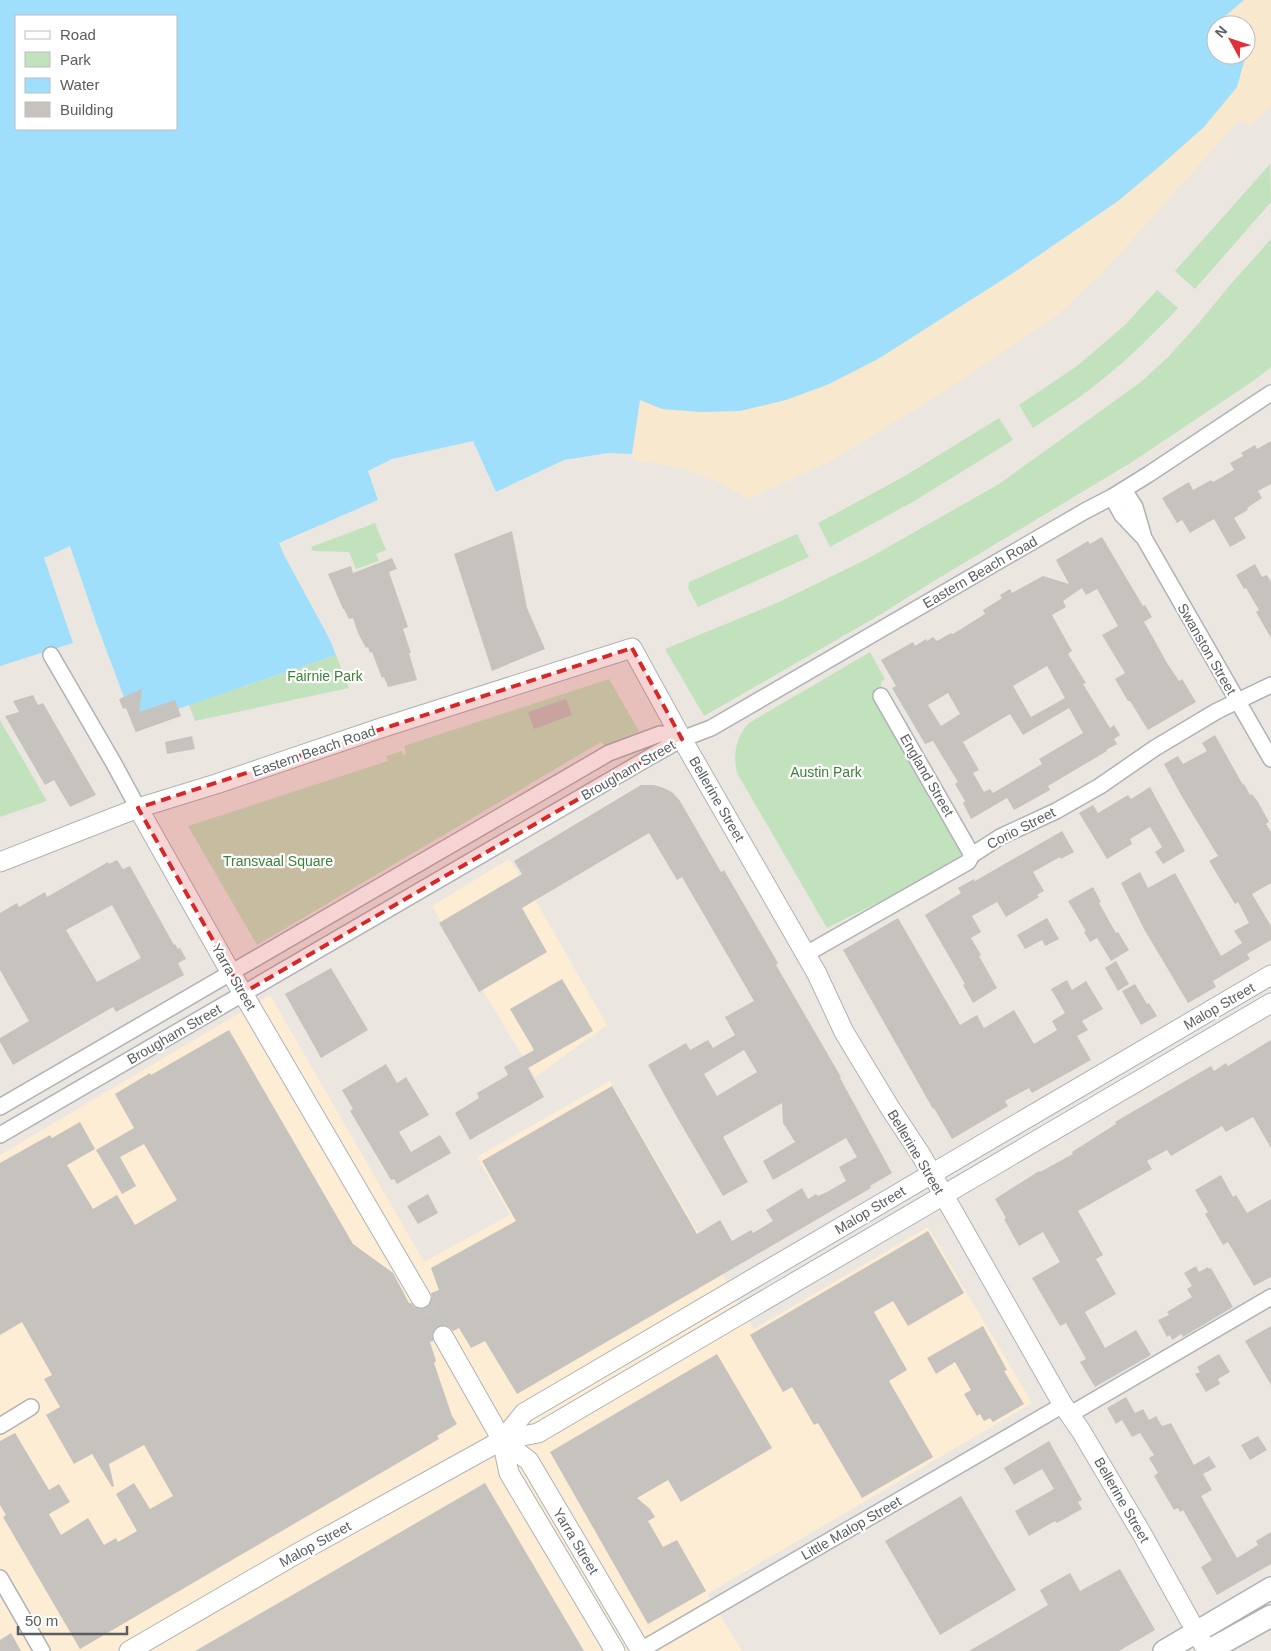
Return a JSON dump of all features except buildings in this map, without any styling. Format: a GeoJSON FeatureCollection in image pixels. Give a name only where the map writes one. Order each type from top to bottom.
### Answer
{"type":"FeatureCollection","features":[{"type":"Feature","properties":{"kind":"main road"},"geometry":{"type":"LineString","coordinates":[[1164,1651],[1271,1588]]}},
{"type":"Feature","properties":{"kind":"main road"},"geometry":{"type":"LineString","coordinates":[[1208,1651],[1271,1616]]}},
{"type":"Feature","properties":{"kind":"street","name":"Eastern Beach Road"},"geometry":{"type":"LineString","coordinates":[[682,740],[710,728],[1085,510],[1118,494],[1271,393]]}},
{"type":"Feature","properties":{"kind":"street","name":"Swanston Street"},"geometry":{"type":"LineString","coordinates":[[1118,494],[1135,507],[1144,538],[1271,759]]}},
{"type":"Feature","properties":{"kind":"street","name":"Eastern Beach Road"},"geometry":{"type":"LineString","coordinates":[[0,862],[138,808],[632,648]]}},
{"type":"Feature","properties":{"kind":"street","name":"Bellerine Street"},"geometry":{"type":"LineString","coordinates":[[632,648],[682,740],[806,954],[844,1032],[921,1155],[930,1174],[1066,1410],[1081,1431],[1142,1534],[1208,1651]]}},
{"type":"Feature","properties":{"kind":"street","name":"Yarra Street"},"geometry":{"type":"LineString","coordinates":[[51,654],[114,762],[231,973],[421,1298]]}},
{"type":"Feature","properties":{"kind":"street","name":"Corio Street"},"geometry":{"type":"LineString","coordinates":[[806,954],[970,859],[1013,830],[1056,811],[1100,786],[1155,748],[1217,711],[1271,685]]}},
{"type":"Feature","properties":{"kind":"street","name":"England Street"},"geometry":{"type":"LineString","coordinates":[[881,696],[970,859]]}},
{"type":"Feature","properties":{"kind":"street","name":"Brougham Street"},"geometry":{"type":"LineString","coordinates":[[0,1107],[612,751],[660,734],[670,734],[682,740]]}},
{"type":"Feature","properties":{"kind":"street","name":"Brougham Street"},"geometry":{"type":"LineString","coordinates":[[0,1135],[508,839],[682,740]]}},
{"type":"Feature","properties":{"kind":"street"},"geometry":{"type":"LineString","coordinates":[[496,819],[508,839]]}},
{"type":"Feature","properties":{"kind":"street","name":"Malop Street"},"geometry":{"type":"LineString","coordinates":[[502,1440],[524,1413],[1271,975]]}},
{"type":"Feature","properties":{"kind":"street"},"geometry":{"type":"LineString","coordinates":[[1238,994],[1250,1015]]}},
{"type":"Feature","properties":{"kind":"street","name":"Malop Street"},"geometry":{"type":"LineString","coordinates":[[129,1651],[298,1553],[502,1440],[538,1433],[1271,1003]]}},
{"type":"Feature","properties":{"kind":"street"},"geometry":{"type":"LineString","coordinates":[[1117,1065],[1129,1086]]}},
{"type":"Feature","properties":{"kind":"street","name":"Little Malop Street"},"geometry":{"type":"LineString","coordinates":[[640,1651],[1066,1410],[1271,1297]]}},
{"type":"Feature","properties":{"kind":"street","name":"Yarra Street"},"geometry":{"type":"LineString","coordinates":[[443,1336],[502,1440],[509,1473],[614,1651]]}},
{"type":"Feature","properties":{"kind":"street"},"geometry":{"type":"LineString","coordinates":[[614,1360],[626,1381]]}},
{"type":"Feature","properties":{"kind":"street"},"geometry":{"type":"LineString","coordinates":[[0,1426],[31,1408]]}},
{"type":"Feature","properties":{"kind":"street","name":"Yarra Street"},"geometry":{"type":"LineString","coordinates":[[502,1440],[529,1461],[640,1651]]}},
{"type":"Feature","properties":{"kind":"street"},"geometry":{"type":"LineString","coordinates":[[0,1578],[42,1651]]}},
{"type":"Feature","properties":{"kind":"highlighted area"},"geometry":{"type":"Polygon","coordinates":[[[632,648],[682,739],[243,993],[138,808],[632,648]]]}},
{"type":"Feature","properties":{"kind":"shaded area"},"geometry":{"type":"Polygon","coordinates":[[[509,859],[537,903],[607,1025],[535,1077],[432,906],[509,859]]]}},
{"type":"Feature","properties":{"kind":"shaded area"},"geometry":{"type":"Polygon","coordinates":[[[270,995],[424,1262],[510,1215],[477,1157],[610,1081],[754,1329],[928,1227],[1032,1403],[707,1594],[742,1651],[0,1651],[0,1155],[270,995]]]}},
{"type":"Feature","properties":{"kind":"green space"},"geometry":{"type":"Polygon","coordinates":[[[1270,164],[1271,202],[1195,289],[1175,271],[1270,164]]]}},
{"type":"Feature","properties":{"kind":"green space"},"geometry":{"type":"Polygon","coordinates":[[[1271,239],[1271,367],[1132,462],[878,616],[704,716],[665,649],[779,602],[867,559],[999,484],[1141,382],[1169,356],[1271,239]]]}},
{"type":"Feature","properties":{"kind":"green space"},"geometry":{"type":"Polygon","coordinates":[[[1157,290],[1178,308],[1144,343],[1107,376],[1033,428],[1019,405],[1077,366],[1125,325],[1157,290]]]}},
{"type":"Feature","properties":{"kind":"green space"},"geometry":{"type":"Polygon","coordinates":[[[999,418],[1013,440],[916,500],[830,547],[818,523],[903,477],[999,418]]]}},
{"type":"Feature","properties":{"kind":"green space"},"geometry":{"type":"Polygon","coordinates":[[[375,523],[386,550],[376,554],[379,561],[356,569],[349,552],[313,551],[311,547],[375,523]]]}},
{"type":"Feature","properties":{"kind":"green space"},"geometry":{"type":"Polygon","coordinates":[[[797,534],[809,557],[698,607],[688,588],[689,582],[797,534]]]}},
{"type":"Feature","properties":{"kind":"green space","name":"Austin Park"},"geometry":{"type":"Polygon","coordinates":[[[870,652],[885,679],[881,682],[881,690],[874,699],[875,702],[961,857],[887,898],[827,928],[737,773],[735,753],[738,741],[749,723],[870,652]]]}},
{"type":"Feature","properties":{"kind":"green space","name":"Fairnie Park"},"geometry":{"type":"Polygon","coordinates":[[[336,655],[349,688],[195,721],[189,705],[336,655]]]}},
{"type":"Feature","properties":{"kind":"green space","name":"Transvaal Square"},"geometry":{"type":"Polygon","coordinates":[[[609,679],[639,731],[608,749],[601,742],[257,945],[188,826],[388,761],[386,756],[402,751],[403,755],[406,754],[404,746],[609,679]]]}},
{"type":"Feature","properties":{"kind":"green space"},"geometry":{"type":"Polygon","coordinates":[[[0,720],[47,801],[0,817],[0,720]]]}},
{"type":"Feature","properties":{"kind":"sand"},"geometry":{"type":"Polygon","coordinates":[[[1244,0],[1271,0],[1271,106],[1251,125],[1239,120],[1104,271],[1057,315],[948,389],[831,461],[748,499],[724,485],[696,473],[666,465],[638,462],[632,454],[640,400],[663,409],[700,412],[740,411],[786,400],[829,384],[1013,273],[1118,201],[1237,87],[1243,65],[1256,65],[1256,15],[1226,15],[1244,0]]]}},
{"type":"Feature","properties":{"kind":"water"},"geometry":{"type":"Polygon","coordinates":[[[0,0],[1244,0],[1226,15],[1206,15],[1206,65],[1243,65],[1237,87],[1204,127],[1118,201],[1013,273],[878,359],[829,384],[786,400],[740,411],[700,412],[662,409],[640,400],[632,454],[608,453],[564,460],[496,492],[473,441],[392,459],[368,471],[378,500],[279,543],[336,655],[134,724],[70,546],[44,558],[73,643],[0,666],[0,0]]]}},
{"type":"Feature","properties":{"kind":"tunnel"},"geometry":{"type":"LineString","coordinates":[[421,1298],[443,1336]]}}]}
